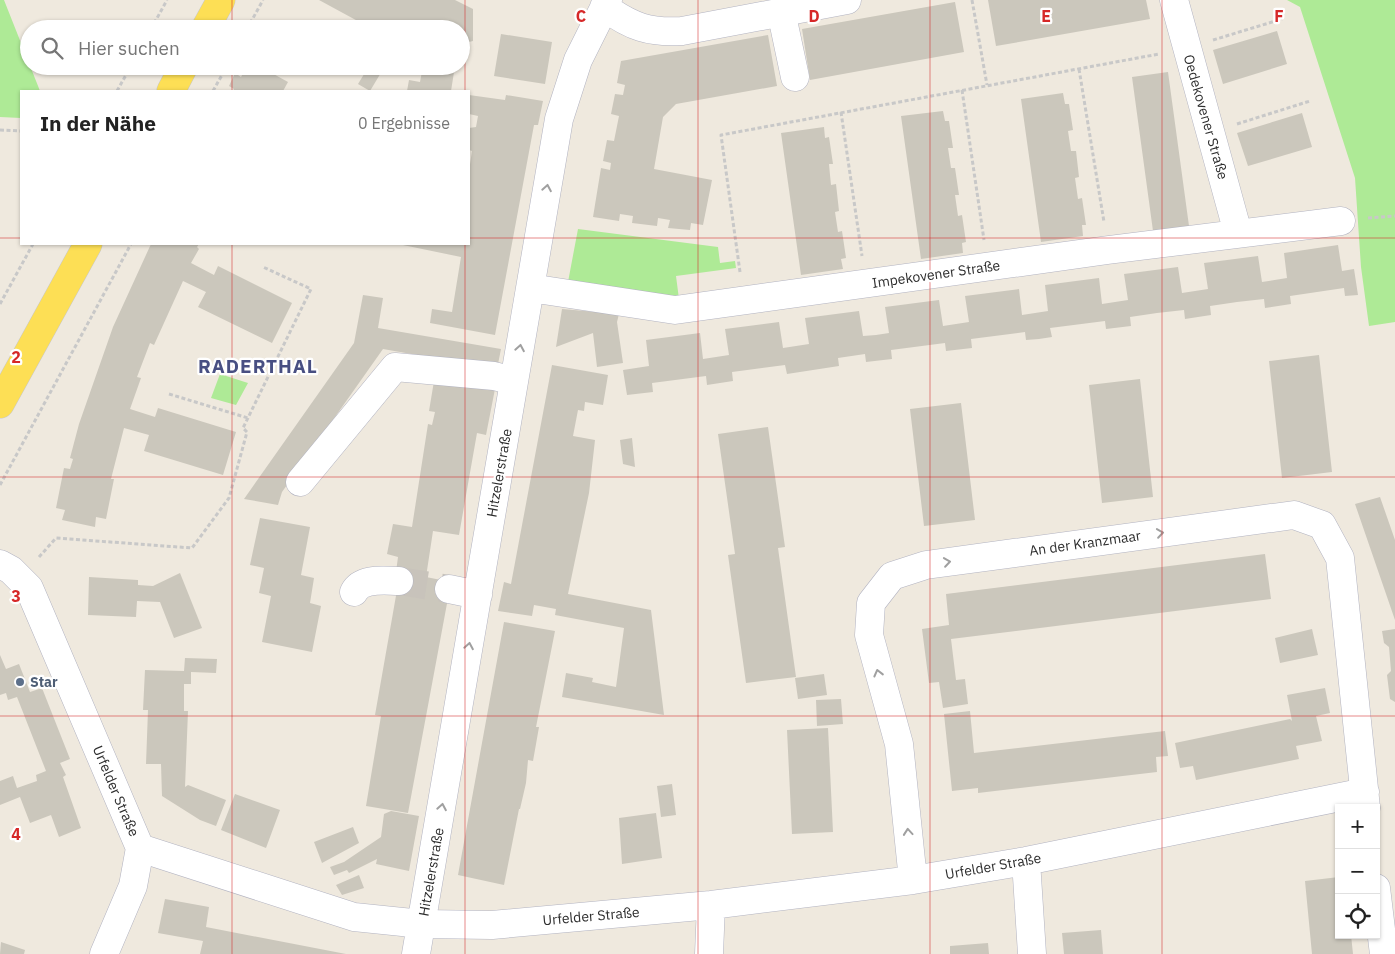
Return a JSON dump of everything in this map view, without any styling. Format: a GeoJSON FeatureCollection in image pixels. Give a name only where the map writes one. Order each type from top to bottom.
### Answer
{"type":"FeatureCollection","features":[{"type":"Feature","properties":{"kind":"main road"},"geometry":{"type":"LineString","coordinates":[[210,20],[219,1]]}},
{"type":"Feature","properties":{"kind":"main road"},"geometry":{"type":"LineString","coordinates":[[172,90],[179,75]]}},
{"type":"Feature","properties":{"kind":"main road"},"geometry":{"type":"LineString","coordinates":[[0,404],[87,245]]}},
{"type":"Feature","properties":{"kind":"street"},"geometry":{"type":"LineString","coordinates":[[606,4],[623,21],[657,32],[682,30],[847,0]]}},
{"type":"Feature","properties":{"kind":"street","name":"Oedekovener Straße"},"geometry":{"type":"LineString","coordinates":[[1174,0],[1238,233]]}},
{"type":"Feature","properties":{"kind":"street","name":"Hitzelerstraße"},"geometry":{"type":"LineString","coordinates":[[416,954],[559,119],[578,60],[606,4]]}},
{"type":"Feature","properties":{"kind":"street"},"geometry":{"type":"LineString","coordinates":[[781,11],[796,77]]}},
{"type":"Feature","properties":{"kind":"street","name":"Impekovener Straße"},"geometry":{"type":"LineString","coordinates":[[530,288],[674,310],[1108,250],[1351,220]]}},
{"type":"Feature","properties":{"kind":"street"},"geometry":{"type":"LineString","coordinates":[[300,482],[395,367],[494,376],[514,381]]}},
{"type":"Feature","properties":{"kind":"street","name":"An der Kranzmaar"},"geometry":{"type":"LineString","coordinates":[[913,880],[899,744],[869,635],[871,603],[892,576],[926,565],[1294,515],[1322,525],[1340,558],[1366,800]]}},
{"type":"Feature","properties":{"kind":"street","name":"Urfelder Straße"},"geometry":{"type":"LineString","coordinates":[[10,571],[29,588],[140,848],[354,917],[422,924],[492,925],[711,905],[913,880],[1366,800]]}},
{"type":"Feature","properties":{"kind":"street"},"geometry":{"type":"LineString","coordinates":[[354,592],[357,587],[368,582],[399,581]]}},
{"type":"Feature","properties":{"kind":"street"},"geometry":{"type":"LineString","coordinates":[[449,589],[478,595]]}},
{"type":"Feature","properties":{"kind":"street"},"geometry":{"type":"LineString","coordinates":[[104,954],[133,886],[140,848]]}},
{"type":"Feature","properties":{"kind":"street"},"geometry":{"type":"LineString","coordinates":[[1026,861],[1032,954]]}},
{"type":"Feature","properties":{"kind":"street"},"geometry":{"type":"LineString","coordinates":[[1377,894],[1384,954]]}},
{"type":"Feature","properties":{"kind":"street"},"geometry":{"type":"LineString","coordinates":[[709,954],[711,905]]}},
{"type":"Feature","properties":{"kind":"path"},"geometry":{"type":"LineString","coordinates":[[156,20],[167,0]]}},
{"type":"Feature","properties":{"kind":"path"},"geometry":{"type":"LineString","coordinates":[[252,20],[263,0]]}},
{"type":"Feature","properties":{"kind":"path"},"geometry":{"type":"LineString","coordinates":[[972,0],[987,86]]}},
{"type":"Feature","properties":{"kind":"path"},"geometry":{"type":"LineString","coordinates":[[744,301],[721,135],[1186,48],[1282,20]]}},
{"type":"Feature","properties":{"kind":"path"},"geometry":{"type":"LineString","coordinates":[[1079,69],[1108,250]]}},
{"type":"Feature","properties":{"kind":"path"},"geometry":{"type":"LineString","coordinates":[[118,90],[126,75]]}},
{"type":"Feature","properties":{"kind":"path"},"geometry":{"type":"LineString","coordinates":[[214,90],[222,75]]}},
{"type":"Feature","properties":{"kind":"path"},"geometry":{"type":"LineString","coordinates":[[962,90],[988,268]]}},
{"type":"Feature","properties":{"kind":"path"},"geometry":{"type":"LineString","coordinates":[[1211,132],[1310,101]]}},
{"type":"Feature","properties":{"kind":"path"},"geometry":{"type":"LineString","coordinates":[[841,112],[866,284]]}},
{"type":"Feature","properties":{"kind":"path"},"geometry":{"type":"LineString","coordinates":[[0,130],[20,131]]}},
{"type":"Feature","properties":{"kind":"path"},"geometry":{"type":"LineString","coordinates":[[1351,220],[1395,216]]}},
{"type":"Feature","properties":{"kind":"path"},"geometry":{"type":"LineString","coordinates":[[0,304],[32,245]]}},
{"type":"Feature","properties":{"kind":"path"},"geometry":{"type":"LineString","coordinates":[[0,483],[130,245]]}},
{"type":"Feature","properties":{"kind":"path"},"geometry":{"type":"LineString","coordinates":[[10,571],[56,538],[192,548],[229,498],[248,432],[243,428],[311,289],[263,267]]}},
{"type":"Feature","properties":{"kind":"path"},"geometry":{"type":"LineString","coordinates":[[169,394],[248,418]]}},
{"type":"Feature","properties":{"kind":"green space"},"geometry":{"type":"Polygon","coordinates":[[[0,0],[4,0],[20,40],[20,75],[34,75],[40,90],[20,90],[20,118],[0,117],[0,0]]]}},
{"type":"Feature","properties":{"kind":"green space"},"geometry":{"type":"Polygon","coordinates":[[[1287,0],[1395,0],[1395,322],[1369,326],[1361,267],[1355,178],[1300,7],[1287,0]]]}},
{"type":"Feature","properties":{"kind":"green space"},"geometry":{"type":"Polygon","coordinates":[[[578,229],[718,247],[720,263],[735,261],[736,268],[676,276],[679,299],[568,282],[578,229]]]}},
{"type":"Feature","properties":{"kind":"green space"},"geometry":{"type":"Polygon","coordinates":[[[220,374],[248,383],[236,405],[211,398],[220,374]]]}},
{"type":"Feature","properties":{"kind":"building"},"geometry":{"type":"Polygon","coordinates":[[[319,0],[455,0],[473,9],[473,41],[470,42],[470,20],[356,20],[319,0]]]}},
{"type":"Feature","properties":{"kind":"building"},"geometry":{"type":"Polygon","coordinates":[[[988,0],[1146,0],[1150,19],[996,46],[988,0]]]}},
{"type":"Feature","properties":{"kind":"building"},"geometry":{"type":"Polygon","coordinates":[[[955,2],[964,52],[810,80],[802,29],[955,2]]]}},
{"type":"Feature","properties":{"kind":"building"},"geometry":{"type":"Polygon","coordinates":[[[1277,31],[1287,64],[1223,84],[1213,50],[1277,31]]]}},
{"type":"Feature","properties":{"kind":"building"},"geometry":{"type":"Polygon","coordinates":[[[501,34],[552,42],[545,84],[494,76],[501,34]]]}},
{"type":"Feature","properties":{"kind":"building"},"geometry":{"type":"Polygon","coordinates":[[[768,35],[777,86],[676,104],[663,117],[654,169],[712,180],[703,225],[691,223],[690,230],[668,228],[670,220],[658,218],[657,226],[632,223],[633,216],[620,214],[619,221],[593,217],[601,168],[610,170],[611,163],[603,161],[607,140],[614,141],[619,116],[611,114],[615,94],[623,95],[625,85],[617,83],[621,61],[768,35]]]}},
{"type":"Feature","properties":{"kind":"building"},"geometry":{"type":"Polygon","coordinates":[[[1168,72],[1189,226],[1153,231],[1132,77],[1168,72]]]}},
{"type":"Feature","properties":{"kind":"building"},"geometry":{"type":"Polygon","coordinates":[[[234,75],[241,77],[242,75],[275,75],[288,82],[284,90],[234,90],[229,86],[234,75]]]}},
{"type":"Feature","properties":{"kind":"building"},"geometry":{"type":"Polygon","coordinates":[[[364,75],[380,75],[371,90],[358,84],[364,75]]]}},
{"type":"Feature","properties":{"kind":"building"},"geometry":{"type":"Polygon","coordinates":[[[421,75],[454,75],[451,90],[407,90],[409,80],[420,82],[421,75]]]}},
{"type":"Feature","properties":{"kind":"building"},"geometry":{"type":"Polygon","coordinates":[[[1063,93],[1065,104],[1069,104],[1073,130],[1068,131],[1071,151],[1076,151],[1079,177],[1075,178],[1078,199],[1082,198],[1086,225],[1082,225],[1083,236],[1041,242],[1021,99],[1063,93]]]}},
{"type":"Feature","properties":{"kind":"building"},"geometry":{"type":"Polygon","coordinates":[[[470,95],[505,100],[506,95],[543,101],[538,125],[534,125],[495,335],[430,323],[432,309],[452,312],[461,257],[403,245],[470,245],[470,164],[472,151],[470,150],[470,128],[476,127],[478,116],[470,114],[470,95]]]}},
{"type":"Feature","properties":{"kind":"building"},"geometry":{"type":"Polygon","coordinates":[[[943,111],[945,121],[949,121],[953,148],[948,148],[951,168],[955,168],[959,195],[955,195],[958,216],[962,215],[966,242],[962,243],[963,253],[921,259],[901,116],[943,111]]]}},
{"type":"Feature","properties":{"kind":"building"},"geometry":{"type":"Polygon","coordinates":[[[1302,113],[1312,147],[1248,166],[1237,133],[1302,113]]]}},
{"type":"Feature","properties":{"kind":"building"},"geometry":{"type":"Polygon","coordinates":[[[824,127],[825,138],[829,137],[833,164],[829,164],[831,185],[836,184],[839,211],[835,212],[838,232],[842,231],[846,258],[841,259],[843,269],[801,275],[781,133],[824,127]]]}},
{"type":"Feature","properties":{"kind":"building"},"geometry":{"type":"Polygon","coordinates":[[[151,245],[198,245],[197,247],[199,249],[191,263],[214,275],[218,266],[292,303],[272,343],[198,307],[206,292],[183,281],[154,345],[150,343],[137,377],[141,378],[130,409],[155,417],[158,408],[236,432],[223,475],[144,451],[149,435],[124,428],[111,479],[114,479],[106,519],[96,517],[95,527],[62,520],[65,510],[56,508],[64,468],[70,469],[73,459],[70,458],[79,424],[113,327],[151,245]]]}},
{"type":"Feature","properties":{"kind":"building"},"geometry":{"type":"Polygon","coordinates":[[[1338,245],[1342,271],[1354,269],[1358,295],[1345,296],[1344,288],[1290,296],[1291,304],[1265,308],[1264,299],[1237,302],[1210,306],[1211,315],[1185,319],[1184,310],[1157,313],[1130,317],[1131,326],[1106,329],[1105,321],[1050,328],[1052,337],[1026,340],[1025,332],[971,339],[972,348],[946,351],[945,343],[891,350],[892,359],[866,362],[865,354],[838,358],[839,366],[787,374],[785,365],[732,372],[733,381],[707,385],[706,376],[652,383],[653,392],[627,395],[623,370],[649,366],[646,340],[700,333],[703,359],[729,355],[725,329],[779,322],[783,348],[809,344],[805,318],[859,311],[863,336],[876,335],[889,333],[885,307],[939,300],[943,326],[969,322],[965,296],[1019,289],[1022,315],[1048,311],[1045,285],[1099,278],[1102,304],[1128,300],[1124,274],[1178,267],[1182,293],[1208,289],[1204,263],[1258,256],[1262,282],[1287,278],[1284,253],[1338,245]]]}},
{"type":"Feature","properties":{"kind":"building"},"geometry":{"type":"Polygon","coordinates":[[[363,295],[383,298],[378,328],[501,349],[497,369],[383,349],[282,492],[278,505],[244,499],[354,343],[363,295]]]}},
{"type":"Feature","properties":{"kind":"building"},"geometry":{"type":"Polygon","coordinates":[[[562,309],[619,314],[617,322],[623,363],[597,367],[593,333],[556,347],[562,309]]]}},
{"type":"Feature","properties":{"kind":"building"},"geometry":{"type":"Polygon","coordinates":[[[1319,355],[1332,472],[1282,478],[1269,361],[1319,355]]]}},
{"type":"Feature","properties":{"kind":"building"},"geometry":{"type":"Polygon","coordinates":[[[552,365],[608,375],[603,405],[585,402],[584,411],[578,410],[573,436],[595,440],[589,493],[568,594],[651,610],[664,715],[562,697],[566,673],[593,678],[592,682],[616,687],[624,628],[555,615],[556,609],[534,605],[532,616],[498,611],[504,582],[511,584],[552,365]]]}},
{"type":"Feature","properties":{"kind":"building"},"geometry":{"type":"Polygon","coordinates":[[[1140,379],[1153,497],[1102,503],[1089,385],[1140,379]]]}},
{"type":"Feature","properties":{"kind":"building"},"geometry":{"type":"Polygon","coordinates":[[[434,381],[495,389],[486,435],[477,433],[459,535],[433,531],[426,577],[451,582],[408,813],[366,806],[381,716],[375,715],[400,573],[396,572],[398,557],[387,554],[393,524],[412,527],[428,424],[432,425],[435,412],[429,411],[434,381]]]}},
{"type":"Feature","properties":{"kind":"building"},"geometry":{"type":"Polygon","coordinates":[[[961,403],[975,520],[924,526],[910,409],[961,403]]]}},
{"type":"Feature","properties":{"kind":"building"},"geometry":{"type":"Polygon","coordinates":[[[768,427],[785,547],[778,548],[796,677],[746,683],[728,555],[735,554],[718,434],[768,427]]]}},
{"type":"Feature","properties":{"kind":"building"},"geometry":{"type":"Polygon","coordinates":[[[632,438],[635,467],[623,464],[620,440],[632,438]]]}},
{"type":"Feature","properties":{"kind":"building"},"geometry":{"type":"Polygon","coordinates":[[[1380,497],[1395,540],[1395,620],[1355,504],[1380,497]]]}},
{"type":"Feature","properties":{"kind":"building"},"geometry":{"type":"Polygon","coordinates":[[[260,518],[310,527],[301,575],[314,578],[310,603],[321,606],[312,652],[262,642],[271,596],[259,593],[264,568],[250,565],[260,518]]]}},
{"type":"Feature","properties":{"kind":"building"},"geometry":{"type":"Polygon","coordinates":[[[1265,554],[1271,599],[951,639],[956,680],[965,679],[968,704],[943,708],[939,682],[929,683],[922,629],[949,625],[946,594],[1265,554]]]}},
{"type":"Feature","properties":{"kind":"building"},"geometry":{"type":"Polygon","coordinates":[[[180,573],[202,628],[174,638],[160,602],[137,601],[136,617],[88,615],[89,577],[138,580],[138,585],[153,586],[180,573]]]}},
{"type":"Feature","properties":{"kind":"building"},"geometry":{"type":"Polygon","coordinates":[[[504,622],[555,631],[536,727],[539,727],[533,761],[528,760],[526,783],[504,885],[458,875],[504,622]]]}},
{"type":"Feature","properties":{"kind":"building"},"geometry":{"type":"Polygon","coordinates":[[[1312,629],[1318,655],[1280,663],[1275,638],[1312,629]]]}},
{"type":"Feature","properties":{"kind":"building"},"geometry":{"type":"Polygon","coordinates":[[[1395,629],[1395,702],[1390,699],[1387,675],[1391,671],[1389,647],[1384,643],[1382,631],[1395,629]]]}},
{"type":"Feature","properties":{"kind":"building"},"geometry":{"type":"Polygon","coordinates":[[[0,655],[6,669],[19,664],[30,692],[42,688],[70,759],[60,763],[66,775],[63,777],[81,828],[59,837],[51,815],[30,823],[20,797],[0,805],[0,781],[13,776],[17,788],[37,781],[36,775],[46,771],[17,697],[8,700],[6,693],[0,695],[0,655]]]}},
{"type":"Feature","properties":{"kind":"building"},"geometry":{"type":"Polygon","coordinates":[[[185,658],[217,659],[216,673],[191,672],[191,684],[184,684],[184,711],[188,711],[185,787],[188,785],[226,800],[216,826],[200,820],[162,796],[161,764],[146,764],[148,710],[143,710],[145,670],[184,671],[185,658]]]}},
{"type":"Feature","properties":{"kind":"building"},"geometry":{"type":"Polygon","coordinates":[[[824,674],[827,695],[798,699],[795,678],[824,674]]]}},
{"type":"Feature","properties":{"kind":"building"},"geometry":{"type":"Polygon","coordinates":[[[1325,688],[1330,713],[1316,716],[1322,741],[1296,746],[1299,759],[1196,780],[1193,766],[1180,768],[1175,743],[1290,719],[1292,721],[1287,695],[1325,688]]]}},
{"type":"Feature","properties":{"kind":"building"},"geometry":{"type":"Polygon","coordinates":[[[841,699],[843,724],[817,726],[816,700],[841,699]]]}},
{"type":"Feature","properties":{"kind":"building"},"geometry":{"type":"Polygon","coordinates":[[[970,711],[974,753],[1165,731],[1168,756],[1156,757],[1157,772],[978,793],[978,788],[952,791],[944,714],[970,711]]]}},
{"type":"Feature","properties":{"kind":"building"},"geometry":{"type":"Polygon","coordinates":[[[828,728],[833,832],[792,834],[787,730],[828,728]]]}},
{"type":"Feature","properties":{"kind":"building"},"geometry":{"type":"Polygon","coordinates":[[[672,784],[676,815],[661,817],[657,786],[672,784]]]}},
{"type":"Feature","properties":{"kind":"building"},"geometry":{"type":"Polygon","coordinates":[[[235,794],[280,810],[266,848],[221,830],[235,794]]]}},
{"type":"Feature","properties":{"kind":"building"},"geometry":{"type":"Polygon","coordinates":[[[391,811],[419,816],[409,871],[376,864],[377,859],[349,873],[347,870],[334,875],[330,867],[344,862],[381,837],[384,814],[391,811]]]}},
{"type":"Feature","properties":{"kind":"building"},"geometry":{"type":"Polygon","coordinates":[[[656,813],[662,858],[622,864],[619,818],[656,813]]]}},
{"type":"Feature","properties":{"kind":"building"},"geometry":{"type":"Polygon","coordinates":[[[353,827],[359,843],[322,863],[314,842],[353,827]]]}},
{"type":"Feature","properties":{"kind":"building"},"geometry":{"type":"Polygon","coordinates":[[[359,875],[364,888],[342,895],[336,885],[359,875]]]}},
{"type":"Feature","properties":{"kind":"building"},"geometry":{"type":"Polygon","coordinates":[[[1335,877],[1335,939],[1351,939],[1353,954],[1312,954],[1305,881],[1335,877]]]}},
{"type":"Feature","properties":{"kind":"building"},"geometry":{"type":"Polygon","coordinates":[[[165,899],[209,907],[206,927],[346,954],[200,954],[203,941],[158,933],[165,899]]]}},
{"type":"Feature","properties":{"kind":"building"},"geometry":{"type":"Polygon","coordinates":[[[1101,930],[1103,954],[1064,954],[1062,933],[1101,930]]]}},
{"type":"Feature","properties":{"kind":"building"},"geometry":{"type":"Polygon","coordinates":[[[1,942],[25,950],[24,954],[0,954],[1,942]]]}},
{"type":"Feature","properties":{"kind":"building"},"geometry":{"type":"Polygon","coordinates":[[[988,943],[989,954],[950,954],[950,946],[988,943]]]}},
{"type":"Feature","properties":{"kind":"tunnel"},"geometry":{"type":"LineString","coordinates":[[399,581],[449,589]]}},
{"type":"Feature","properties":{"kind":"place","name":"Star"},"geometry":{"type":"Point","coordinates":[20,682]}},
{"type":"Feature","properties":{"kind":"district","name":"RADERTHAL"},"geometry":{"type":"Point","coordinates":[258,366]}}]}
